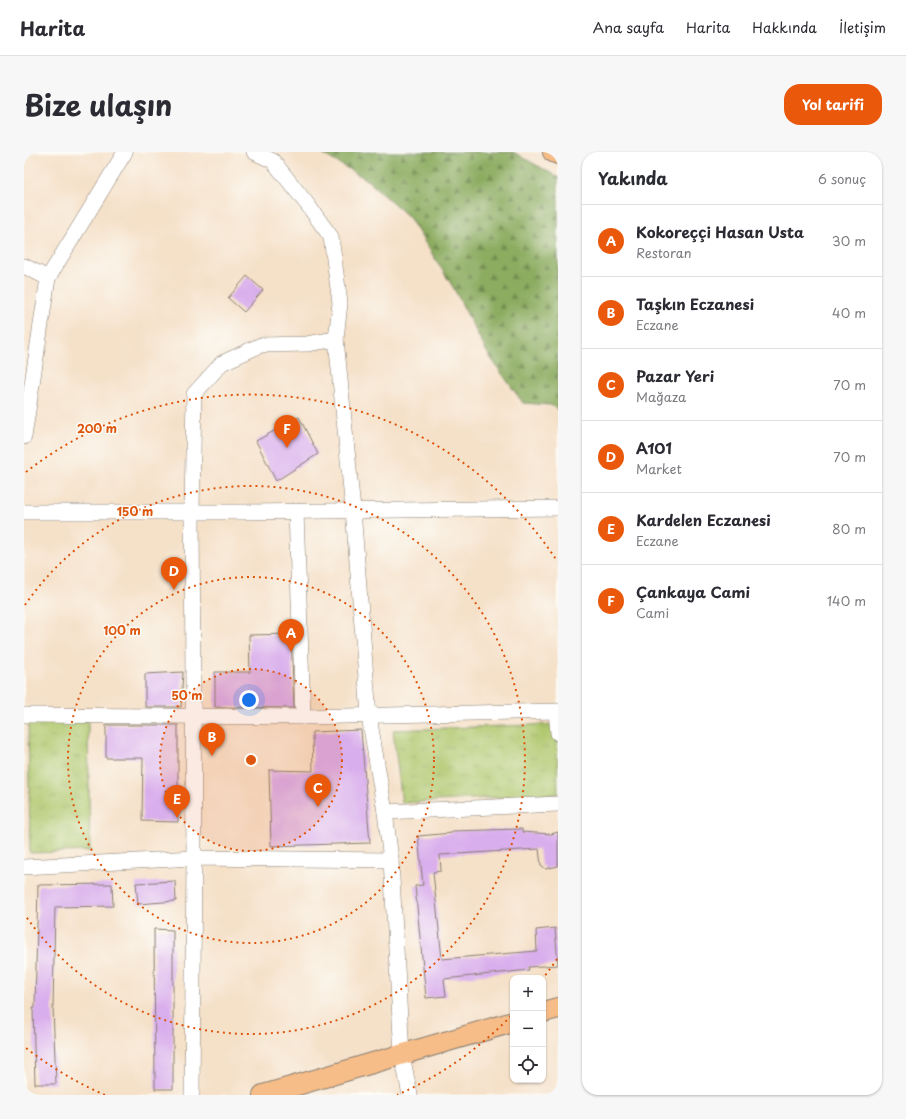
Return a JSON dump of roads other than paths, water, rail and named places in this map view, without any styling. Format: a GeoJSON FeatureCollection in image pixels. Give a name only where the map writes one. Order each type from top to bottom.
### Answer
{"type":"FeatureCollection","features":[{"type":"Feature","properties":{"kind":"main road"},"geometry":{"type":"LineString","coordinates":[[553,152],[558,154]]}},
{"type":"Feature","properties":{"kind":"main road"},"geometry":{"type":"LineString","coordinates":[[546,1011],[558,1008]]}},
{"type":"Feature","properties":{"kind":"main road"},"geometry":{"type":"LineString","coordinates":[[263,1095],[510,1023]]}},
{"type":"Feature","properties":{"kind":"street"},"geometry":{"type":"LineString","coordinates":[[24,436],[48,278],[125,152]]}},
{"type":"Feature","properties":{"kind":"street"},"geometry":{"type":"LineString","coordinates":[[254,152],[272,157],[331,237],[340,303],[336,339],[353,510],[369,716],[385,812],[391,860],[402,1055],[410,1095]]}},
{"type":"Feature","properties":{"kind":"street"},"geometry":{"type":"LineString","coordinates":[[24,266],[48,278]]}},
{"type":"Feature","properties":{"kind":"street"},"geometry":{"type":"LineString","coordinates":[[192,1095],[194,858],[192,512],[194,394],[222,363],[261,345],[307,344],[336,339]]}},
{"type":"Feature","properties":{"kind":"street"},"geometry":{"type":"LineString","coordinates":[[24,512],[192,512],[558,508]]}},
{"type":"Feature","properties":{"kind":"street"},"geometry":{"type":"LineString","coordinates":[[296,511],[303,717]]}},
{"type":"Feature","properties":{"kind":"street"},"geometry":{"type":"LineString","coordinates":[[24,715],[303,717],[557,711],[558,733]]}},
{"type":"Feature","properties":{"kind":"street"},"geometry":{"type":"LineString","coordinates":[[385,812],[558,804]]}},
{"type":"Feature","properties":{"kind":"street"},"geometry":{"type":"LineString","coordinates":[[24,867],[194,858],[391,860]]}},
{"type":"Feature","properties":{"kind":"place","name":"Çankaya Cami"},"geometry":{"type":"Point","coordinates":[287,448]}},
{"type":"Feature","properties":{"kind":"place","name":"A101"},"geometry":{"type":"Point","coordinates":[174,590]}},
{"type":"Feature","properties":{"kind":"place","name":"Kokoreççi Hasan Usta"},"geometry":{"type":"Point","coordinates":[291,652]}},
{"type":"Feature","properties":{"kind":"place","name":"Taşkın Eczanesi"},"geometry":{"type":"Point","coordinates":[212,756]}},
{"type":"Feature","properties":{"kind":"place","name":"Pazar Yeri"},"geometry":{"type":"Point","coordinates":[318,807]}},
{"type":"Feature","properties":{"kind":"place","name":"Kardelen Eczanesi"},"geometry":{"type":"Point","coordinates":[177,818]}}]}
